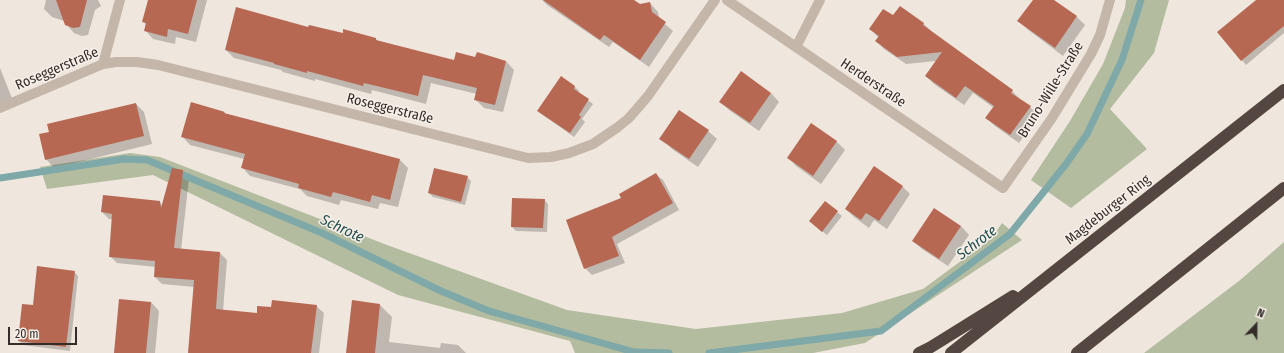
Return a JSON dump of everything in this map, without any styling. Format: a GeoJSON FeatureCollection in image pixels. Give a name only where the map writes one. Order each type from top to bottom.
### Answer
{"type":"FeatureCollection","features":[{"type":"Feature","properties":{"kind":"highway","name":"Magdeburger Ring"},"geometry":{"type":"LineString","coordinates":[[951,353],[1284,90]]}},
{"type":"Feature","properties":{"kind":"highway"},"geometry":{"type":"LineString","coordinates":[[1077,353],[1284,188]]}},
{"type":"Feature","properties":{"kind":"highway"},"geometry":{"type":"LineString","coordinates":[[919,353],[1065,263]]}},
{"type":"Feature","properties":{"kind":"street"},"geometry":{"type":"LineString","coordinates":[[103,64],[120,0]]}},
{"type":"Feature","properties":{"kind":"street","name":"Roseggerstraße"},"geometry":{"type":"LineString","coordinates":[[0,108],[103,64],[130,62],[158,65],[528,158],[543,158],[569,153],[593,144],[618,128],[629,118],[648,96],[716,0]]}},
{"type":"Feature","properties":{"kind":"street","name":"Herderstraße"},"geometry":{"type":"LineString","coordinates":[[727,0],[1003,188]]}},
{"type":"Feature","properties":{"kind":"street"},"geometry":{"type":"LineString","coordinates":[[796,47],[820,0]]}},
{"type":"Feature","properties":{"kind":"street","name":"Bruno-Wille-Straße"},"geometry":{"type":"LineString","coordinates":[[1003,188],[1052,118],[1093,49],[1100,35],[1110,0]]}},
{"type":"Feature","properties":{"kind":"green space"},"geometry":{"type":"Polygon","coordinates":[[[1126,0],[1169,0],[1154,53],[1110,109],[1147,149],[1071,208],[1031,180],[1070,121],[1103,64],[1125,8],[1126,0]]]}},
{"type":"Feature","properties":{"kind":"green space"},"geometry":{"type":"Polygon","coordinates":[[[130,153],[160,157],[387,245],[567,310],[696,329],[842,313],[923,289],[992,238],[1002,223],[1022,240],[865,343],[813,353],[575,353],[570,341],[398,295],[153,175],[47,189],[40,167],[130,153]]]}},
{"type":"Feature","properties":{"kind":"green space"},"geometry":{"type":"Polygon","coordinates":[[[1284,242],[1284,353],[1144,353],[1239,281],[1284,242]]]}},
{"type":"Feature","properties":{"kind":"building"},"geometry":{"type":"Polygon","coordinates":[[[56,0],[87,0],[80,27],[73,28],[65,25],[56,0]]]}},
{"type":"Feature","properties":{"kind":"building"},"geometry":{"type":"Polygon","coordinates":[[[148,0],[197,0],[188,34],[168,29],[167,37],[144,31],[146,23],[142,22],[148,0]]]}},
{"type":"Feature","properties":{"kind":"building"},"geometry":{"type":"Polygon","coordinates":[[[543,0],[634,0],[640,4],[650,2],[652,12],[666,22],[640,60],[604,35],[600,40],[543,0]]]}},
{"type":"Feature","properties":{"kind":"building"},"geometry":{"type":"Polygon","coordinates":[[[1033,0],[1054,0],[1077,16],[1055,48],[1017,21],[1033,0]]]}},
{"type":"Feature","properties":{"kind":"building"},"geometry":{"type":"Polygon","coordinates":[[[1256,0],[1284,0],[1284,26],[1241,61],[1217,32],[1256,0]]]}},
{"type":"Feature","properties":{"kind":"building"},"geometry":{"type":"Polygon","coordinates":[[[900,6],[924,23],[923,25],[1013,90],[1011,93],[1031,106],[1010,135],[985,118],[994,106],[965,86],[956,98],[925,76],[942,52],[897,57],[875,41],[879,36],[869,29],[883,9],[893,15],[900,6]]]}},
{"type":"Feature","properties":{"kind":"building"},"geometry":{"type":"Polygon","coordinates":[[[236,7],[308,27],[309,25],[343,33],[343,29],[376,38],[376,40],[454,60],[456,52],[475,57],[477,52],[506,61],[495,105],[474,100],[477,88],[423,75],[418,96],[364,83],[363,86],[307,71],[307,73],[225,50],[236,7]]]}},
{"type":"Feature","properties":{"kind":"building"},"geometry":{"type":"Polygon","coordinates":[[[741,71],[771,93],[750,123],[719,102],[741,71]]]}},
{"type":"Feature","properties":{"kind":"building"},"geometry":{"type":"Polygon","coordinates":[[[561,76],[575,86],[574,89],[589,99],[579,115],[581,117],[570,133],[537,111],[561,76]]]}},
{"type":"Feature","properties":{"kind":"building"},"geometry":{"type":"Polygon","coordinates":[[[191,102],[225,112],[224,113],[400,159],[390,200],[372,195],[370,202],[333,192],[331,197],[298,188],[299,184],[241,168],[245,154],[181,137],[191,102]]]}},
{"type":"Feature","properties":{"kind":"building"},"geometry":{"type":"Polygon","coordinates":[[[136,103],[144,136],[45,160],[39,134],[49,132],[47,124],[136,103]]]}},
{"type":"Feature","properties":{"kind":"building"},"geometry":{"type":"Polygon","coordinates":[[[679,110],[709,130],[689,159],[659,139],[679,110]]]}},
{"type":"Feature","properties":{"kind":"building"},"geometry":{"type":"Polygon","coordinates":[[[811,123],[837,141],[813,176],[787,158],[811,123]]]}},
{"type":"Feature","properties":{"kind":"building"},"geometry":{"type":"Polygon","coordinates":[[[874,166],[903,186],[879,221],[866,213],[861,220],[845,209],[874,166]]]}},
{"type":"Feature","properties":{"kind":"building"},"geometry":{"type":"Polygon","coordinates":[[[172,168],[183,170],[174,248],[220,252],[216,309],[257,313],[257,306],[271,307],[272,300],[317,305],[311,353],[188,353],[194,280],[154,277],[155,261],[109,257],[112,214],[101,212],[103,195],[160,201],[161,208],[172,168]]]}},
{"type":"Feature","properties":{"kind":"building"},"geometry":{"type":"Polygon","coordinates":[[[434,168],[468,176],[461,202],[428,193],[434,168]]]}},
{"type":"Feature","properties":{"kind":"building"},"geometry":{"type":"Polygon","coordinates":[[[656,173],[673,203],[612,237],[619,256],[584,269],[566,220],[621,198],[619,194],[656,173]]]}},
{"type":"Feature","properties":{"kind":"building"},"geometry":{"type":"Polygon","coordinates":[[[512,198],[545,199],[543,228],[511,227],[512,198]]]}},
{"type":"Feature","properties":{"kind":"building"},"geometry":{"type":"Polygon","coordinates":[[[825,201],[838,211],[822,232],[809,221],[825,201]]]}},
{"type":"Feature","properties":{"kind":"building"},"geometry":{"type":"Polygon","coordinates":[[[934,208],[961,226],[939,259],[912,241],[934,208]]]}},
{"type":"Feature","properties":{"kind":"building"},"geometry":{"type":"Polygon","coordinates":[[[37,266],[75,271],[66,347],[18,341],[22,304],[33,305],[37,266]]]}},
{"type":"Feature","properties":{"kind":"building"},"geometry":{"type":"Polygon","coordinates":[[[119,299],[151,302],[146,353],[114,353],[119,299]]]}},
{"type":"Feature","properties":{"kind":"building"},"geometry":{"type":"Polygon","coordinates":[[[352,300],[380,304],[375,353],[346,353],[352,300]]]}},
{"type":"Feature","properties":{"kind":"waterway","name":"Schrote"},"geometry":{"type":"LineString","coordinates":[[709,353],[881,331],[1010,234],[1066,164],[1087,134],[1122,60],[1141,0]]}},
{"type":"Feature","properties":{"kind":"waterway","name":"Schrote"},"geometry":{"type":"LineString","coordinates":[[0,178],[124,159],[147,160],[322,233],[441,291],[489,311],[634,352],[669,353]]}}]}
